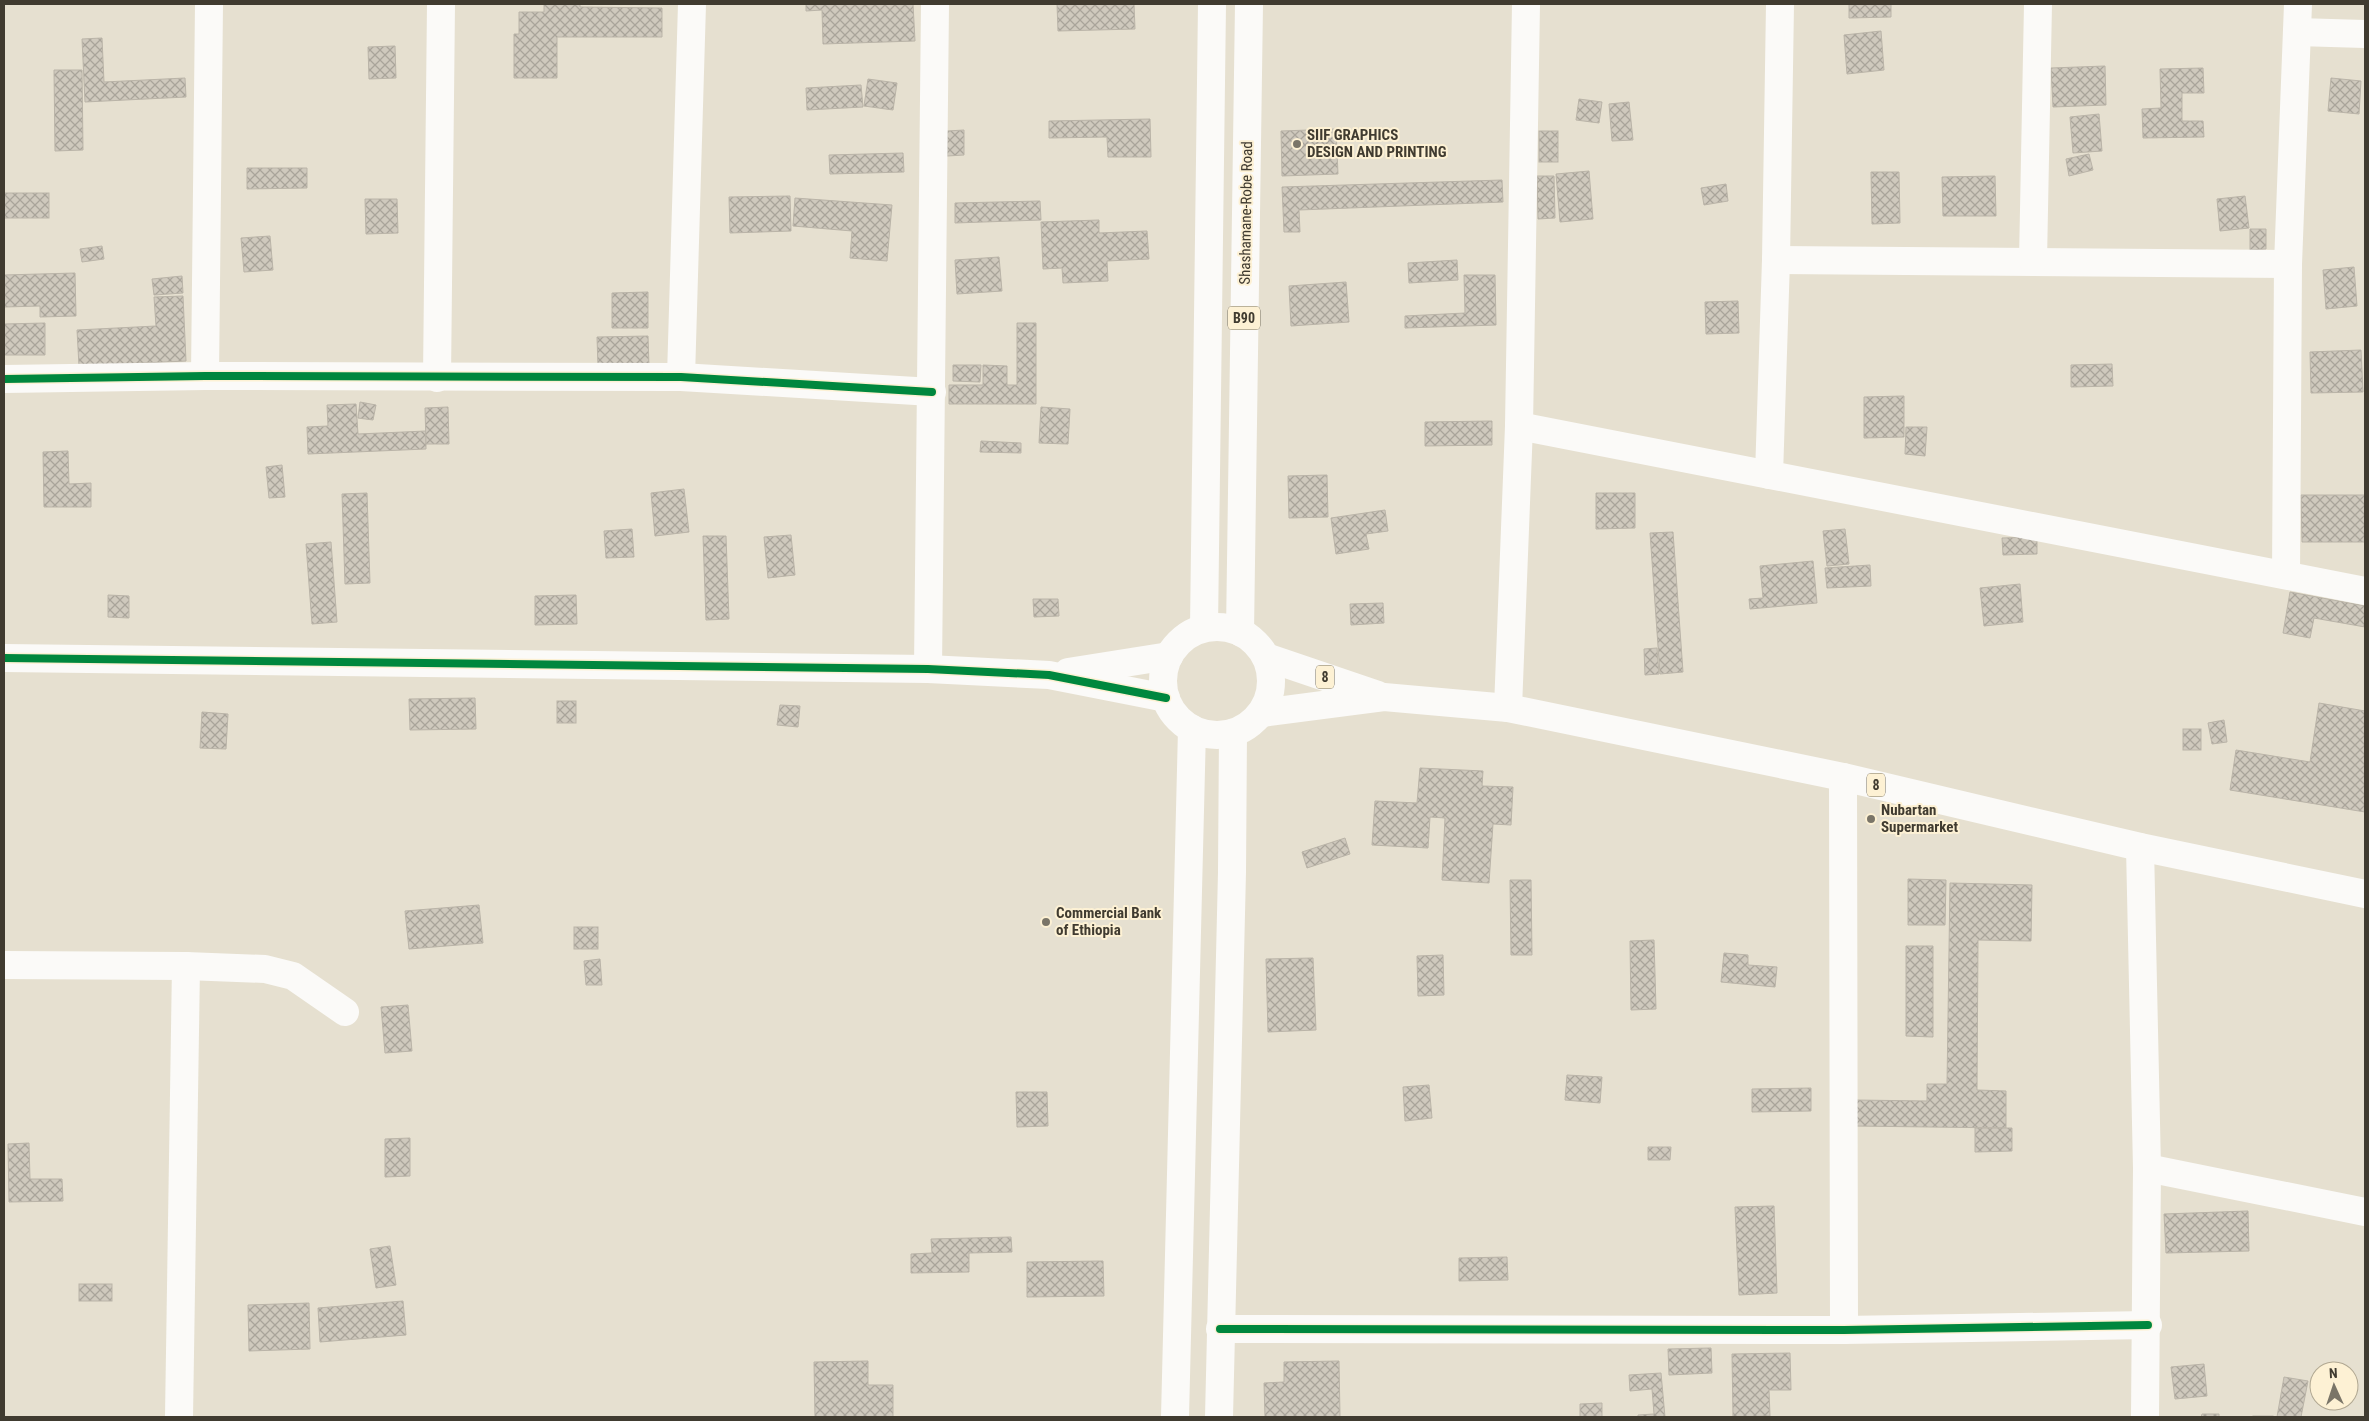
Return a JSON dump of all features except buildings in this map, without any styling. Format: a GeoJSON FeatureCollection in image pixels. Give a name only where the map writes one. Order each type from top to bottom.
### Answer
{"type":"FeatureCollection","features":[{"type":"Feature","properties":{"kind":"street"},"geometry":{"type":"LineString","coordinates":[[205,376],[209,4]]}},
{"type":"Feature","properties":{"kind":"street"},"geometry":{"type":"LineString","coordinates":[[437,378],[441,4]]}},
{"type":"Feature","properties":{"kind":"street"},"geometry":{"type":"LineString","coordinates":[[680,377],[692,4]]}},
{"type":"Feature","properties":{"kind":"street"},"geometry":{"type":"LineString","coordinates":[[928,669],[935,4]]}},
{"type":"Feature","properties":{"kind":"street","name":"B90"},"geometry":{"type":"LineString","coordinates":[[1204,628],[1212,4]]}},
{"type":"Feature","properties":{"kind":"street","name":"Shashamane-Robe Road"},"geometry":{"type":"LineString","coordinates":[[1240,632],[1249,4]]}},
{"type":"Feature","properties":{"kind":"street"},"geometry":{"type":"LineString","coordinates":[[1508,708],[1519,426],[1526,4]]}},
{"type":"Feature","properties":{"kind":"street"},"geometry":{"type":"LineString","coordinates":[[1769,475],[1776,260],[1780,4]]}},
{"type":"Feature","properties":{"kind":"street"},"geometry":{"type":"LineString","coordinates":[[2034,262],[2038,4]]}},
{"type":"Feature","properties":{"kind":"street"},"geometry":{"type":"LineString","coordinates":[[2286,575],[2288,264],[2298,4]]}},
{"type":"Feature","properties":{"kind":"street"},"geometry":{"type":"LineString","coordinates":[[2297,32],[2365,34]]}},
{"type":"Feature","properties":{"kind":"street"},"geometry":{"type":"LineString","coordinates":[[1776,260],[2288,264]]}},
{"type":"Feature","properties":{"kind":"street"},"geometry":{"type":"LineString","coordinates":[[4,379],[205,376],[437,378],[680,377],[932,392]]}},
{"type":"Feature","properties":{"kind":"street"},"geometry":{"type":"LineString","coordinates":[[1519,426],[2365,590]]}},
{"type":"Feature","properties":{"kind":"street"},"geometry":{"type":"LineString","coordinates":[[1216,627],[1240,632],[1255,642],[1266,657],[1270,667],[1271,691],[1262,713],[1244,729],[1233,733],[1219,736],[1205,734],[1192,729],[1176,716],[1166,698],[1163,684],[1164,669],[1169,656],[1178,643],[1190,634],[1204,628],[1216,627]]}},
{"type":"Feature","properties":{"kind":"street"},"geometry":{"type":"LineString","coordinates":[[1049,675],[1169,656]]}},
{"type":"Feature","properties":{"kind":"street","name":"8"},"geometry":{"type":"LineString","coordinates":[[1266,657],[1384,697]]}},
{"type":"Feature","properties":{"kind":"street"},"geometry":{"type":"LineString","coordinates":[[4,658],[928,669],[1049,675],[1166,698]]}},
{"type":"Feature","properties":{"kind":"street","name":"8"},"geometry":{"type":"LineString","coordinates":[[1262,713],[1384,697],[1508,708],[1843,777],[2140,847],[2365,894]]}},
{"type":"Feature","properties":{"kind":"street"},"geometry":{"type":"LineString","coordinates":[[1175,1417],[1192,729]]}},
{"type":"Feature","properties":{"kind":"street"},"geometry":{"type":"LineString","coordinates":[[1219,1417],[1232,872],[1233,733]]}},
{"type":"Feature","properties":{"kind":"street"},"geometry":{"type":"LineString","coordinates":[[1843,777],[1844,1330]]}},
{"type":"Feature","properties":{"kind":"street"},"geometry":{"type":"LineString","coordinates":[[2140,847],[2147,1168],[2148,1325],[2145,1417]]}},
{"type":"Feature","properties":{"kind":"street"},"geometry":{"type":"LineString","coordinates":[[4,965],[186,966],[265,969],[292,976],[345,1012]]}},
{"type":"Feature","properties":{"kind":"street"},"geometry":{"type":"LineString","coordinates":[[179,1417],[186,966]]}},
{"type":"Feature","properties":{"kind":"street"},"geometry":{"type":"LineString","coordinates":[[2147,1168],[2365,1212]]}},
{"type":"Feature","properties":{"kind":"street"},"geometry":{"type":"LineString","coordinates":[[1220,1329],[1844,1330],[2148,1325]]}},
{"type":"Feature","properties":{"kind":"cycle path"},"geometry":{"type":"LineString","coordinates":[[4,379],[205,376],[681,377],[932,392]]}},
{"type":"Feature","properties":{"kind":"cycle path"},"geometry":{"type":"LineString","coordinates":[[4,658],[928,669],[1049,675],[1166,698]]}},
{"type":"Feature","properties":{"kind":"cycle path"},"geometry":{"type":"LineString","coordinates":[[1220,1329],[1844,1330],[2148,1325]]}},
{"type":"Feature","properties":{"kind":"place","name":"SIIF GRAPHICS DESIGN AND PRINTING"},"geometry":{"type":"Point","coordinates":[1297,144]}},
{"type":"Feature","properties":{"kind":"place","name":"Nubartan Supermarket"},"geometry":{"type":"Point","coordinates":[1871,819]}},
{"type":"Feature","properties":{"kind":"place","name":"Commercial Bank of Ethiopia"},"geometry":{"type":"Point","coordinates":[1046,922]}}]}
